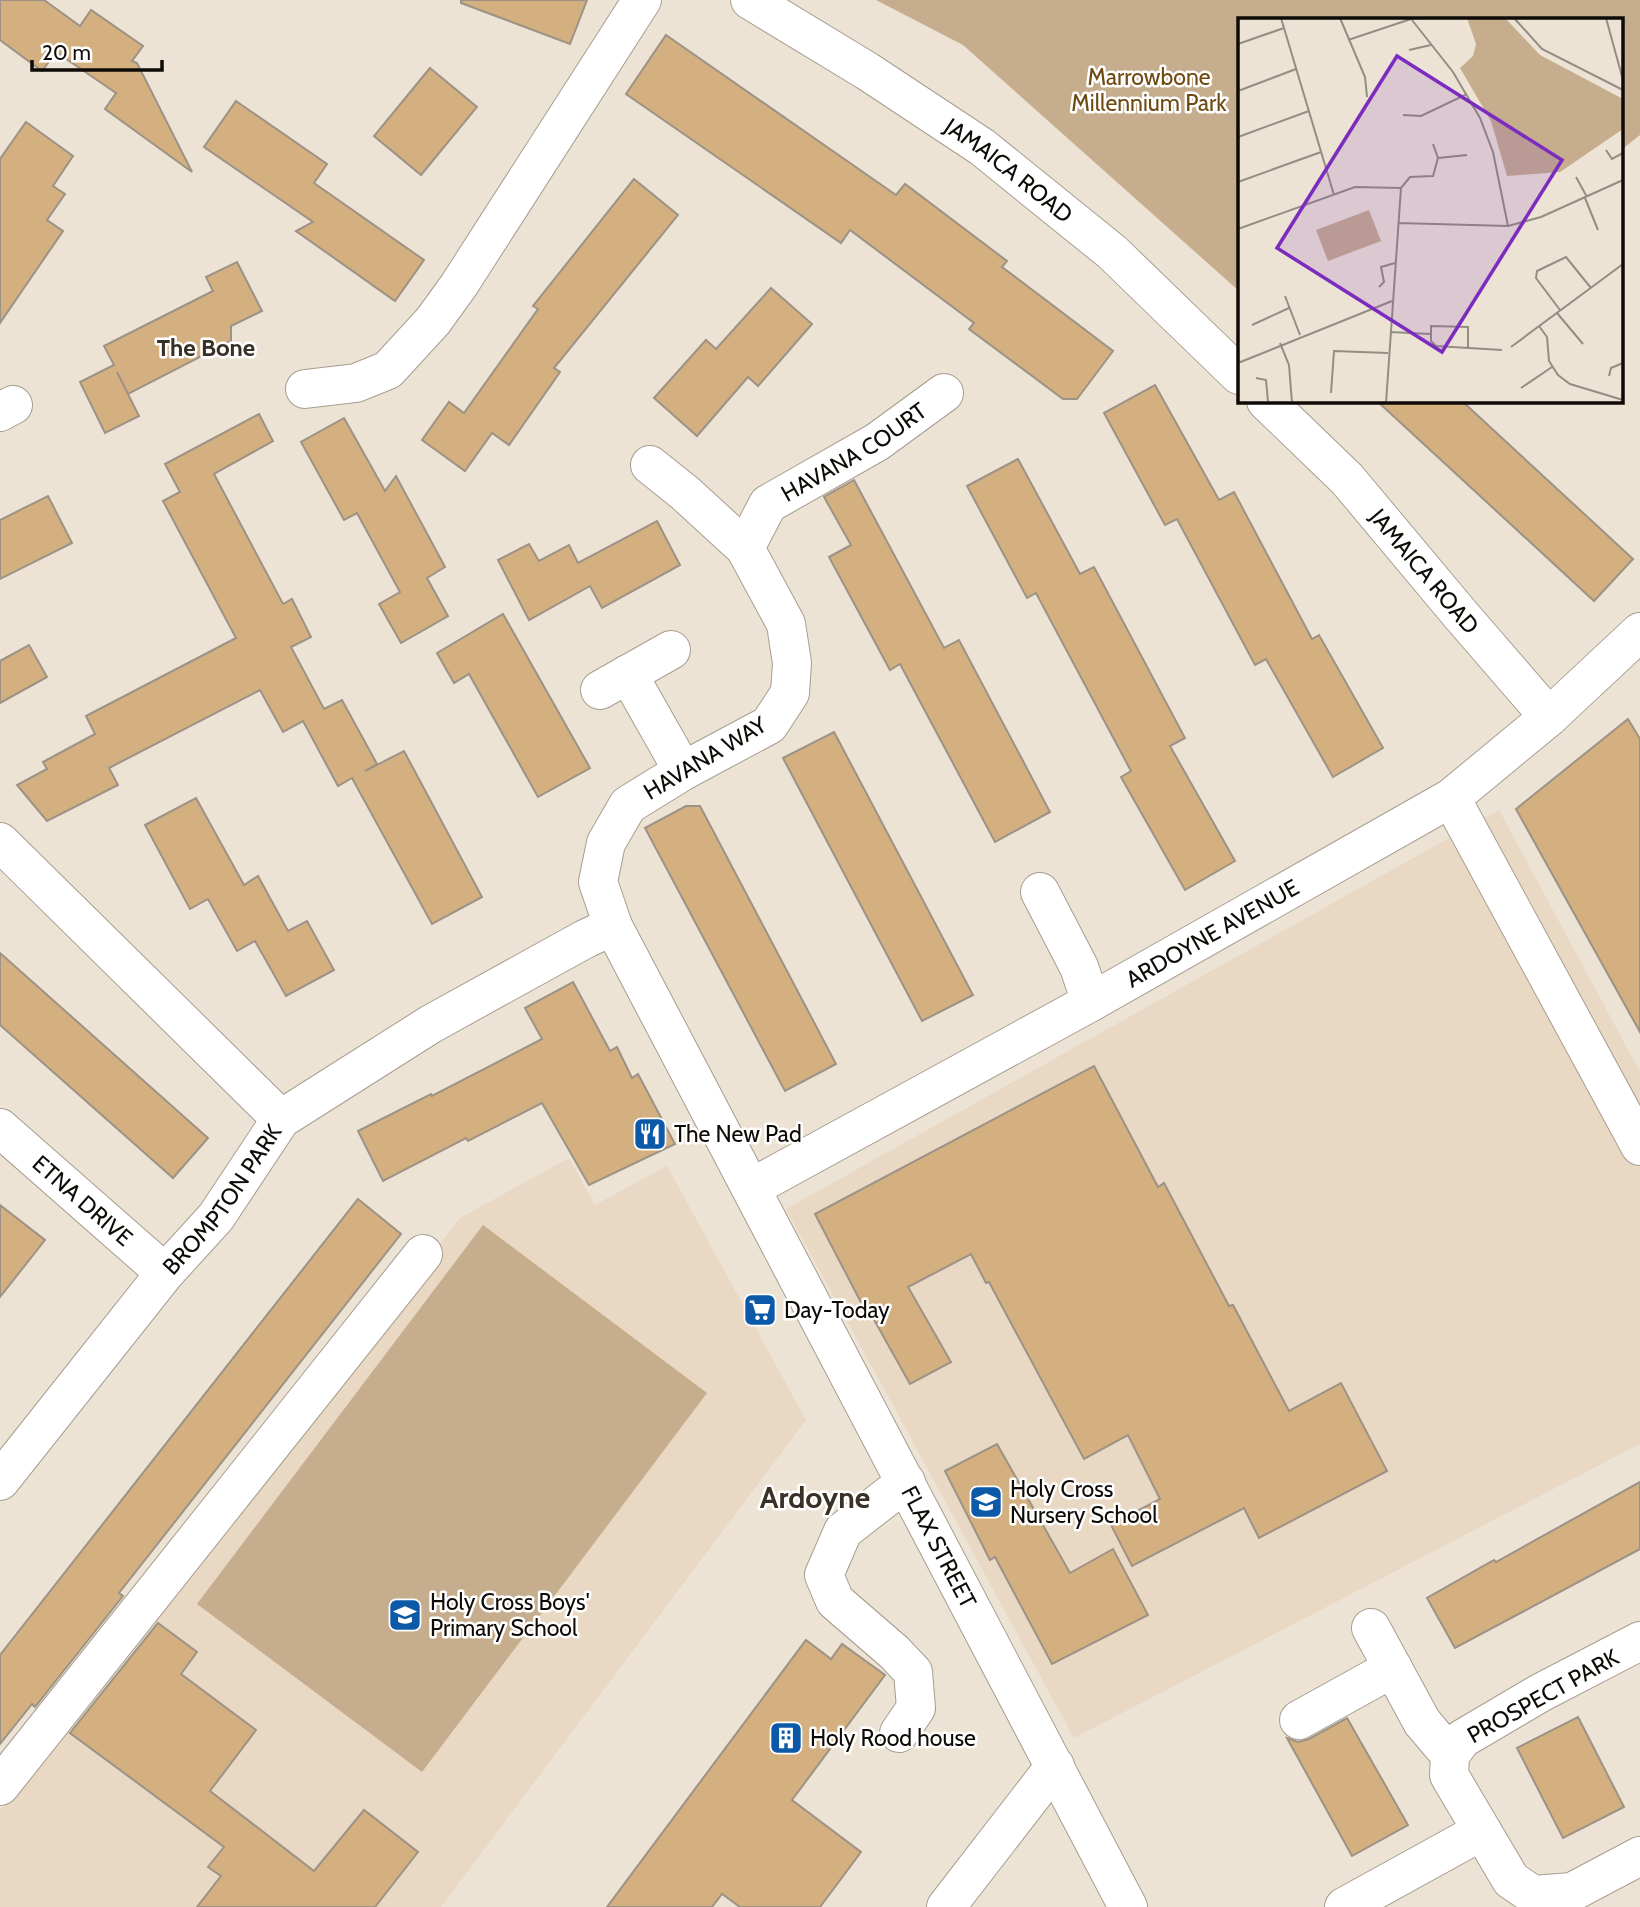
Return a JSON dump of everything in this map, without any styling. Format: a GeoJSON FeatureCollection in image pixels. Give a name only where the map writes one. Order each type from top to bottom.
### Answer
{"type":"FeatureCollection","features":[{"type":"Feature","properties":{"kind":"street"},"geometry":{"type":"LineString","coordinates":[[305,389],[355,383],[388,370],[433,321],[459,285],[642,0]]}},
{"type":"Feature","properties":{"kind":"street","name":"JAMAICA ROAD"},"geometry":{"type":"LineString","coordinates":[[750,0],[867,71],[982,147],[1112,252],[1238,374]]}},
{"type":"Feature","properties":{"kind":"street","name":"HAVANA COURT"},"geometry":{"type":"LineString","coordinates":[[746,548],[768,503],[877,442],[944,393]]}},
{"type":"Feature","properties":{"kind":"street","name":"JAMAICA ROAD"},"geometry":{"type":"LineString","coordinates":[[1267,402],[1347,479],[1549,717]]}},
{"type":"Feature","properties":{"kind":"street"},"geometry":{"type":"LineString","coordinates":[[650,465],[746,548]]}},
{"type":"Feature","properties":{"kind":"street","name":"HAVANA WAY"},"geometry":{"type":"LineString","coordinates":[[746,548],[786,624],[792,663],[790,693],[769,725],[683,771],[628,805],[606,843],[598,882],[613,926],[751,1188]]}},
{"type":"Feature","properties":{"kind":"street","name":"ARDOYNE AVENUE"},"geometry":{"type":"LineString","coordinates":[[751,1188],[1091,1002],[1451,798],[1549,717],[1640,632]]}},
{"type":"Feature","properties":{"kind":"street"},"geometry":{"type":"LineString","coordinates":[[671,650],[614,682],[683,771]]}},
{"type":"Feature","properties":{"kind":"street"},"geometry":{"type":"LineString","coordinates":[[1451,798],[1640,1146]]}},
{"type":"Feature","properties":{"kind":"street"},"geometry":{"type":"LineString","coordinates":[[0,842],[281,1119]]}},
{"type":"Feature","properties":{"kind":"street"},"geometry":{"type":"LineString","coordinates":[[1040,892],[1079,967],[1091,1002]]}},
{"type":"Feature","properties":{"kind":"street","name":"BROMPTON PARK"},"geometry":{"type":"LineString","coordinates":[[0,1481],[165,1273],[216,1217],[281,1119],[431,1024],[613,926]]}},
{"type":"Feature","properties":{"kind":"street","name":"ETNA DRIVE"},"geometry":{"type":"LineString","coordinates":[[0,1128],[165,1273]]}},
{"type":"Feature","properties":{"kind":"street","name":"FLAX STREET"},"geometry":{"type":"LineString","coordinates":[[751,1188],[1128,1907]]}},
{"type":"Feature","properties":{"kind":"street"},"geometry":{"type":"LineString","coordinates":[[0,1786],[423,1254]]}},
{"type":"Feature","properties":{"kind":"street"},"geometry":{"type":"LineString","coordinates":[[899,1733],[916,1708],[913,1672],[835,1601],[824,1575],[843,1531],[906,1482]]}},
{"type":"Feature","properties":{"kind":"street","name":"PROSPECT PARK"},"geometry":{"type":"LineString","coordinates":[[1371,1628],[1422,1722],[1450,1755]]}},
{"type":"Feature","properties":{"kind":"street","name":"PROSPECT PARK"},"geometry":{"type":"LineString","coordinates":[[1640,1642],[1540,1693],[1462,1739],[1450,1755],[1449,1775],[1511,1880],[1533,1895],[1572,1892],[1640,1856]]}},
{"type":"Feature","properties":{"kind":"street"},"geometry":{"type":"LineString","coordinates":[[1299,1720],[1393,1668]]}},
{"type":"Feature","properties":{"kind":"street"},"geometry":{"type":"LineString","coordinates":[[946,1907],[1055,1766]]}},
{"type":"Feature","properties":{"kind":"street"},"geometry":{"type":"LineString","coordinates":[[1344,1907],[1482,1831]]}},
{"type":"Feature","properties":{"kind":"shaded area"},"geometry":{"type":"Polygon","coordinates":[[[1499,810],[1640,1072],[1640,1444],[1074,1738],[786,1209],[1499,810]]]}},
{"type":"Feature","properties":{"kind":"shaded area","name":"Holy Cross Boys' Primary School"},"geometry":{"type":"Polygon","coordinates":[[[569,1158],[595,1205],[667,1166],[806,1420],[441,1907],[0,1907],[0,1810],[460,1218],[569,1158]]]}},
{"type":"Feature","properties":{"kind":"green space","name":"Marrowbone Millennium Park"},"geometry":{"type":"Polygon","coordinates":[[[876,0],[1640,0],[1640,135],[1622,149],[1622,18],[1238,18],[1238,290],[963,45],[876,0]]]}},
{"type":"Feature","properties":{"kind":"green space"},"geometry":{"type":"Polygon","coordinates":[[[483,1225],[707,1393],[422,1772],[197,1604],[483,1225]]]}},
{"type":"Feature","properties":{"kind":"building"},"geometry":{"type":"Polygon","coordinates":[[[0,0],[44,0],[80,26],[91,10],[143,46],[132,61],[137,63],[192,172],[105,109],[116,93],[56,52],[42,71],[0,40],[0,0]]]}},
{"type":"Feature","properties":{"kind":"building"},"geometry":{"type":"Polygon","coordinates":[[[461,0],[587,0],[570,44],[461,3],[461,0]]]}},
{"type":"Feature","properties":{"kind":"building"},"geometry":{"type":"Polygon","coordinates":[[[666,35],[896,195],[905,184],[1007,261],[1002,267],[1113,351],[1077,399],[1063,399],[969,329],[974,323],[850,230],[841,243],[626,94],[666,35]]]}},
{"type":"Feature","properties":{"kind":"building"},"geometry":{"type":"Polygon","coordinates":[[[430,68],[477,107],[421,175],[374,136],[430,68]]]}},
{"type":"Feature","properties":{"kind":"building"},"geometry":{"type":"Polygon","coordinates":[[[236,101],[327,164],[314,183],[424,260],[395,301],[296,231],[313,222],[204,147],[236,101]]]}},
{"type":"Feature","properties":{"kind":"building"},"geometry":{"type":"Polygon","coordinates":[[[26,122],[73,156],[53,186],[65,194],[47,220],[63,231],[0,323],[0,159],[26,122]]]}},
{"type":"Feature","properties":{"kind":"building"},"geometry":{"type":"Polygon","coordinates":[[[634,179],[678,215],[554,368],[560,372],[509,445],[492,433],[465,471],[422,440],[449,402],[464,413],[538,309],[533,306],[634,179]]]}},
{"type":"Feature","properties":{"kind":"building"},"geometry":{"type":"Polygon","coordinates":[[[237,262],[262,311],[231,326],[231,341],[128,394],[139,416],[105,433],[80,382],[114,365],[104,346],[213,291],[206,277],[237,262]]]}},
{"type":"Feature","properties":{"kind":"building"},"geometry":{"type":"Polygon","coordinates":[[[771,288],[812,324],[758,386],[748,377],[697,436],[654,398],[706,340],[716,349],[771,288]]]}},
{"type":"Feature","properties":{"kind":"building"},"geometry":{"type":"Polygon","coordinates":[[[1155,385],[1219,500],[1234,492],[1312,639],[1319,635],[1383,748],[1333,777],[1266,659],[1255,665],[1177,519],[1165,525],[1104,413],[1155,385]]]}},
{"type":"Feature","properties":{"kind":"building"},"geometry":{"type":"Polygon","coordinates":[[[1378,402],[1463,402],[1633,559],[1594,601],[1378,402]]]}},
{"type":"Feature","properties":{"kind":"building"},"geometry":{"type":"Polygon","coordinates":[[[259,414],[273,441],[214,474],[283,604],[292,599],[311,637],[291,647],[324,709],[342,700],[377,764],[365,771],[404,751],[482,897],[432,924],[352,778],[338,786],[303,721],[283,732],[260,690],[109,768],[118,785],[47,821],[17,785],[47,769],[43,762],[95,734],[86,716],[236,638],[163,501],[180,492],[165,464],[259,414]]]}},
{"type":"Feature","properties":{"kind":"building"},"geometry":{"type":"Polygon","coordinates":[[[344,418],[385,491],[396,476],[445,567],[427,578],[448,616],[401,643],[379,604],[400,592],[357,513],[344,520],[301,442],[344,418]]]}},
{"type":"Feature","properties":{"kind":"building"},"geometry":{"type":"Polygon","coordinates":[[[1018,459],[1080,574],[1094,567],[1185,738],[1170,746],[1235,861],[1185,890],[1121,777],[1131,771],[1036,593],[1027,598],[967,486],[1018,459]]]}},
{"type":"Feature","properties":{"kind":"building"},"geometry":{"type":"Polygon","coordinates":[[[854,480],[944,648],[959,640],[1050,812],[995,842],[900,664],[890,670],[829,557],[851,545],[824,497],[854,480]]]}},
{"type":"Feature","properties":{"kind":"building"},"geometry":{"type":"Polygon","coordinates":[[[48,496],[72,543],[0,579],[0,520],[48,496]]]}},
{"type":"Feature","properties":{"kind":"building"},"geometry":{"type":"Polygon","coordinates":[[[657,521],[680,565],[602,608],[590,586],[529,620],[498,560],[529,544],[539,561],[569,545],[578,563],[657,521]]]}},
{"type":"Feature","properties":{"kind":"building"},"geometry":{"type":"Polygon","coordinates":[[[503,614],[590,768],[538,797],[469,674],[454,683],[437,653],[503,614]]]}},
{"type":"Feature","properties":{"kind":"building"},"geometry":{"type":"Polygon","coordinates":[[[29,645],[47,677],[0,703],[0,661],[29,645]]]}},
{"type":"Feature","properties":{"kind":"building"},"geometry":{"type":"Polygon","coordinates":[[[1628,719],[1640,739],[1640,1032],[1516,809],[1628,719]]]}},
{"type":"Feature","properties":{"kind":"building"},"geometry":{"type":"Polygon","coordinates":[[[834,732],[973,995],[922,1021],[783,758],[834,732]]]}},
{"type":"Feature","properties":{"kind":"building"},"geometry":{"type":"Polygon","coordinates":[[[196,798],[244,885],[258,876],[288,931],[307,921],[334,970],[286,996],[255,941],[237,951],[208,899],[190,909],[145,825],[196,798]]]}},
{"type":"Feature","properties":{"kind":"building"},"geometry":{"type":"Polygon","coordinates":[[[686,806],[700,806],[836,1064],[785,1091],[645,828],[686,806]]]}},
{"type":"Feature","properties":{"kind":"building"},"geometry":{"type":"Polygon","coordinates":[[[0,953],[208,1138],[173,1178],[0,1025],[0,953]]]}},
{"type":"Feature","properties":{"kind":"building"},"geometry":{"type":"Polygon","coordinates":[[[573,982],[610,1051],[617,1047],[632,1078],[638,1074],[675,1144],[589,1185],[542,1103],[383,1181],[358,1131],[542,1039],[525,1008],[573,982]]]}},
{"type":"Feature","properties":{"kind":"building"},"geometry":{"type":"Polygon","coordinates":[[[1094,1066],[1158,1187],[1164,1183],[1229,1306],[1233,1305],[1289,1411],[1341,1383],[1387,1471],[1259,1538],[1244,1508],[1132,1566],[1111,1525],[1160,1499],[1128,1435],[1084,1459],[989,1282],[986,1283],[971,1254],[908,1287],[951,1362],[910,1384],[868,1309],[865,1310],[815,1214],[1094,1066]]]}},
{"type":"Feature","properties":{"kind":"building"},"geometry":{"type":"Polygon","coordinates":[[[358,1199],[401,1234],[119,1593],[123,1596],[35,1707],[32,1704],[0,1744],[0,1655],[358,1199]]]}},
{"type":"Feature","properties":{"kind":"building"},"geometry":{"type":"Polygon","coordinates":[[[0,1205],[45,1240],[0,1297],[0,1205]]]}},
{"type":"Feature","properties":{"kind":"building"},"geometry":{"type":"Polygon","coordinates":[[[997,1444],[1070,1573],[1113,1549],[1148,1615],[1052,1664],[995,1557],[990,1560],[945,1471],[997,1444]]]}},
{"type":"Feature","properties":{"kind":"building"},"geometry":{"type":"Polygon","coordinates":[[[1640,1482],[1640,1549],[1455,1648],[1427,1598],[1640,1482]]]}},
{"type":"Feature","properties":{"kind":"building"},"geometry":{"type":"Polygon","coordinates":[[[158,1623],[197,1652],[181,1674],[256,1730],[210,1791],[314,1871],[364,1810],[418,1852],[375,1907],[197,1907],[221,1876],[208,1867],[224,1847],[70,1733],[158,1623]]]}},
{"type":"Feature","properties":{"kind":"building","name":"Holy Rood house"},"geometry":{"type":"Polygon","coordinates":[[[806,1640],[831,1659],[842,1644],[885,1675],[792,1800],[861,1852],[820,1907],[740,1907],[722,1894],[712,1907],[607,1907],[806,1640]]]}},
{"type":"Feature","properties":{"kind":"building"},"geometry":{"type":"Polygon","coordinates":[[[1578,1717],[1624,1807],[1563,1838],[1517,1748],[1578,1717]]]}},
{"type":"Feature","properties":{"kind":"building"},"geometry":{"type":"Polygon","coordinates":[[[1347,1718],[1408,1825],[1352,1856],[1287,1738],[1298,1742],[1309,1739],[1347,1718]]]}},
{"type":"Feature","properties":{"kind":"place","name":"The New Pad"},"geometry":{"type":"Point","coordinates":[650,1134]}},
{"type":"Feature","properties":{"kind":"place","name":"Day-Today"},"geometry":{"type":"Point","coordinates":[760,1310]}},
{"type":"Feature","properties":{"kind":"place","name":"Holy Cross Nursery School"},"geometry":{"type":"Point","coordinates":[986,1502]}},
{"type":"Feature","properties":{"kind":"place","name":"Holy Cross Boys' Primary School"},"geometry":{"type":"Point","coordinates":[405,1615]}},
{"type":"Feature","properties":{"kind":"place","name":"Holy Rood house"},"geometry":{"type":"Point","coordinates":[786,1738]}},
{"type":"Feature","properties":{"kind":"district","name":"The Bone"},"geometry":{"type":"Point","coordinates":[206,347]}},
{"type":"Feature","properties":{"kind":"district","name":"Ardoyne"},"geometry":{"type":"Point","coordinates":[815,1497]}}]}
